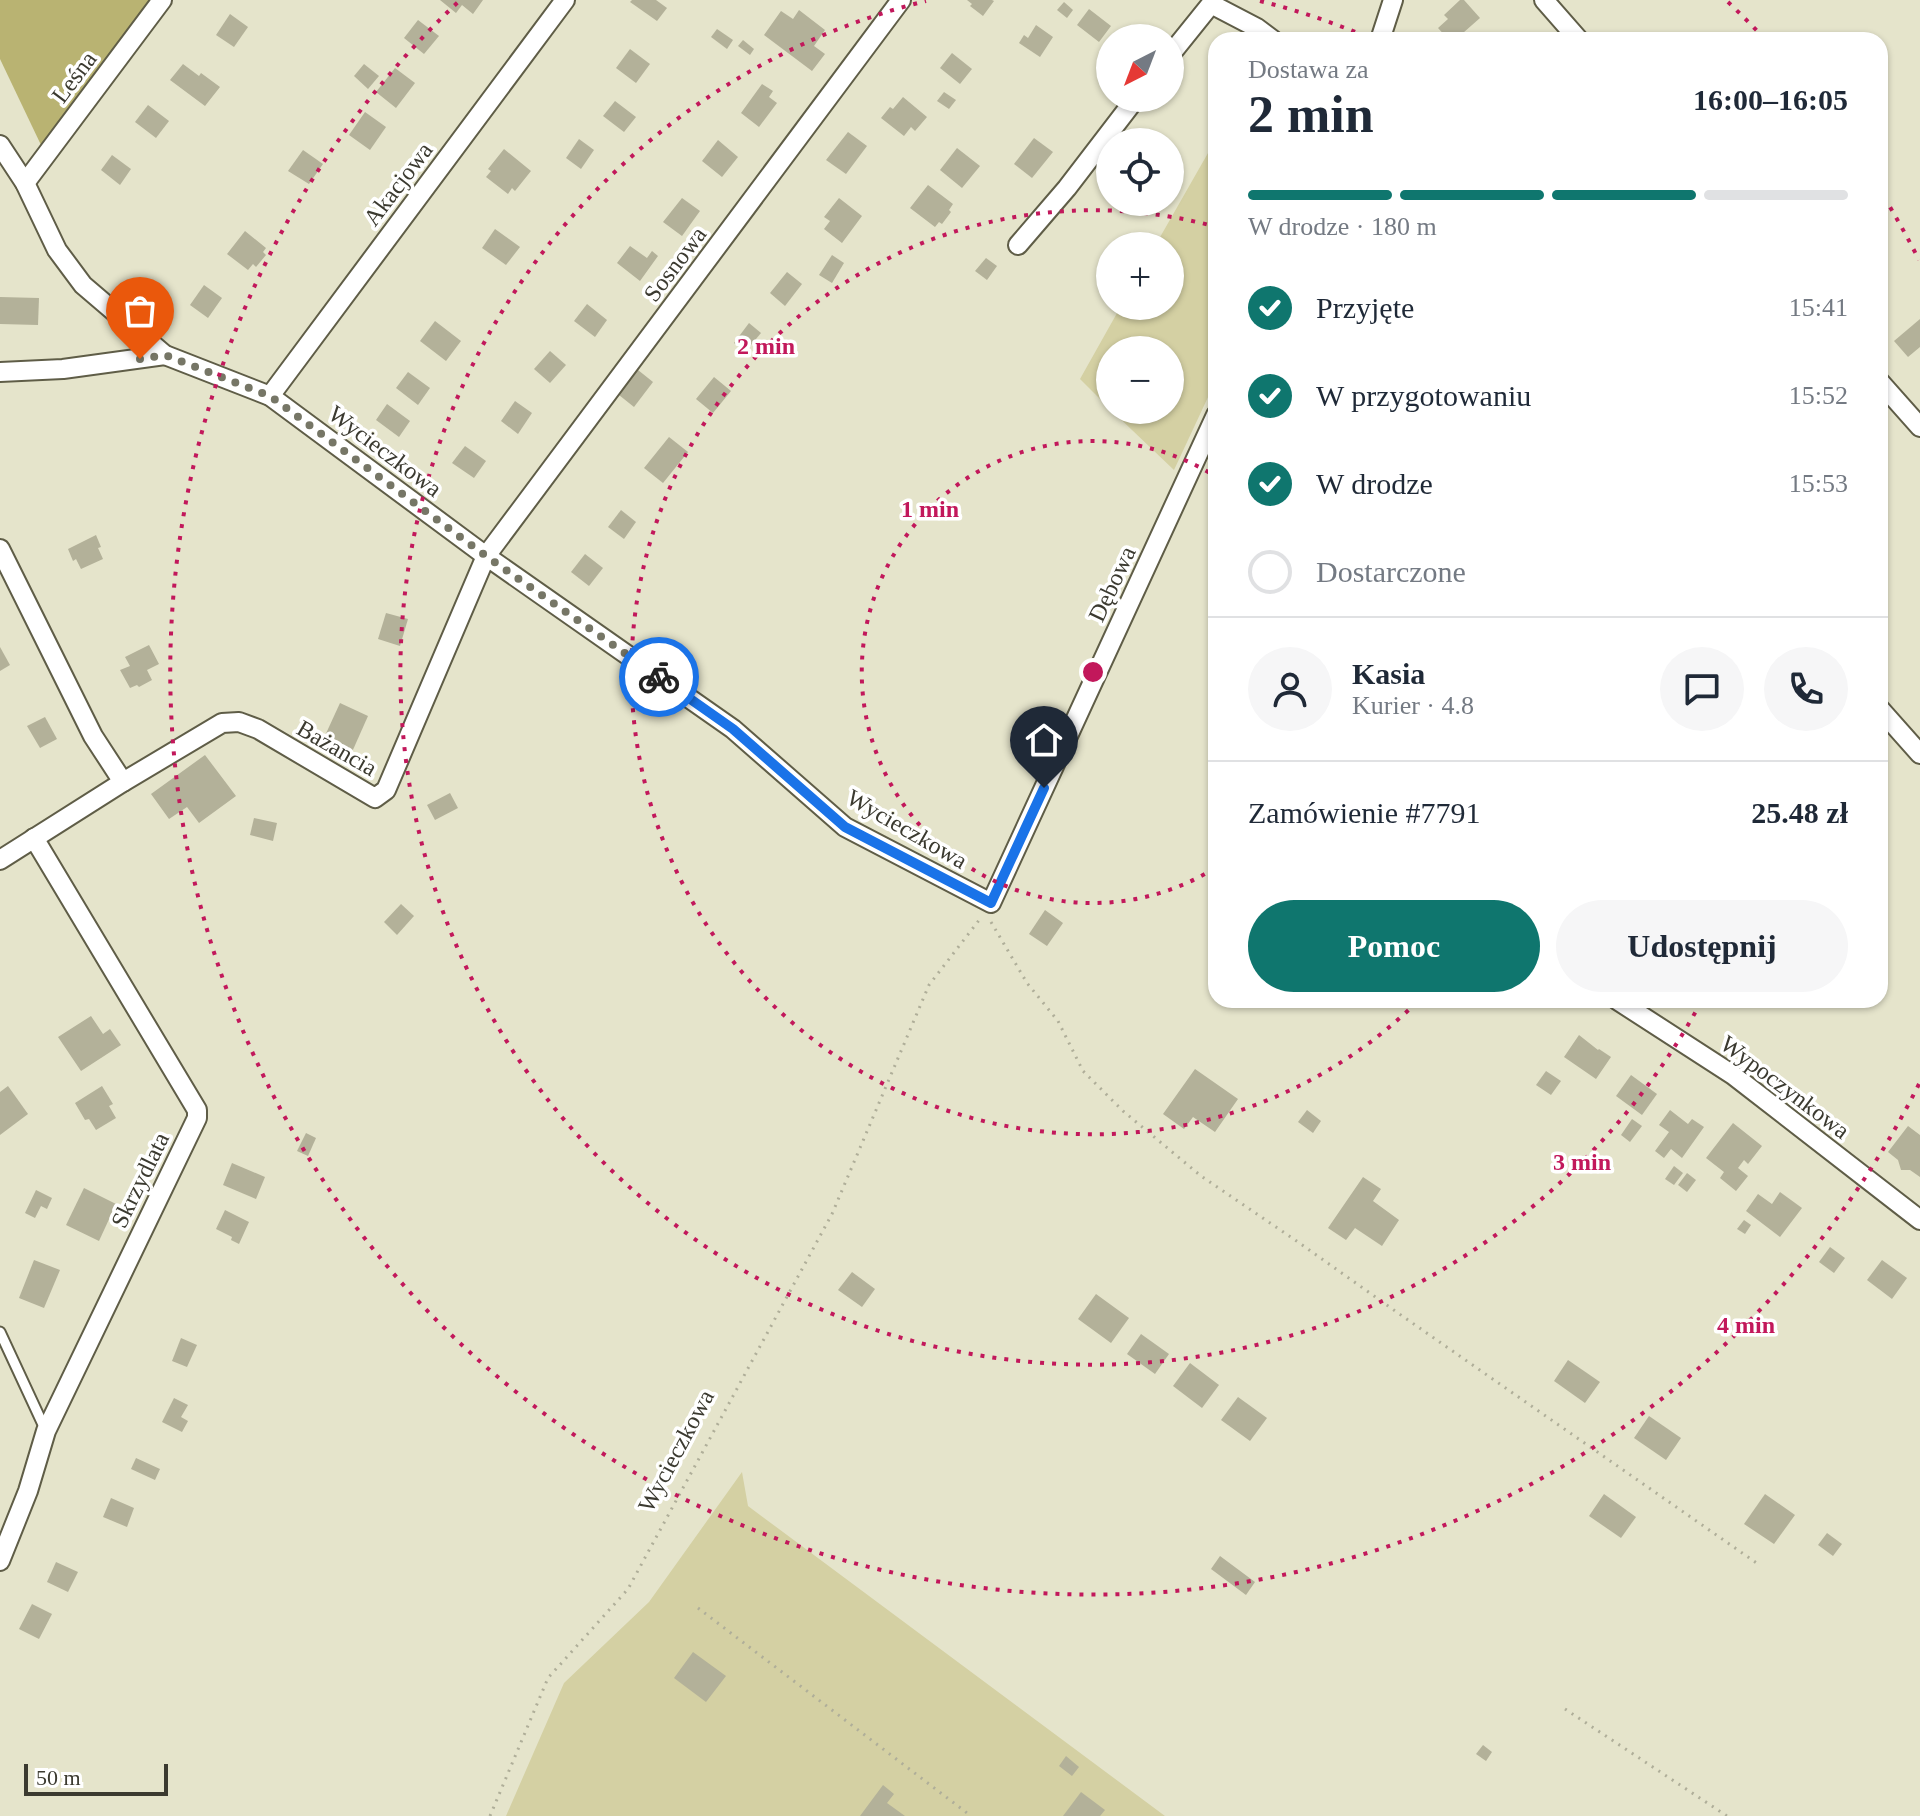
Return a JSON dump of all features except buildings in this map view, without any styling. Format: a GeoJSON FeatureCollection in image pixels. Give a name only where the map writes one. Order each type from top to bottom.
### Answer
{"type":"FeatureCollection","features":[{"type":"Feature","properties":{"kind":"street","name":"Leśna"},"geometry":{"type":"LineString","coordinates":[[25,183],[162,0]]}},
{"type":"Feature","properties":{"kind":"street","name":"Akacjowa"},"geometry":{"type":"LineString","coordinates":[[270,396],[565,0]]}},
{"type":"Feature","properties":{"kind":"street","name":"Sosnowa"},"geometry":{"type":"LineString","coordinates":[[486,556],[901,0]]}},
{"type":"Feature","properties":{"kind":"street"},"geometry":{"type":"LineString","coordinates":[[1383,32],[1393,0]]}},
{"type":"Feature","properties":{"kind":"street"},"geometry":{"type":"LineString","coordinates":[[1544,0],[1572,32]]}},
{"type":"Feature","properties":{"kind":"street"},"geometry":{"type":"LineString","coordinates":[[1184,38],[1213,2],[1262,32]]}},
{"type":"Feature","properties":{"kind":"street"},"geometry":{"type":"LineString","coordinates":[[1018,245],[1125,112]]}},
{"type":"Feature","properties":{"kind":"street","name":"Wycieczkowa"},"geometry":{"type":"LineString","coordinates":[[0,145],[25,183],[57,250],[83,285],[165,355],[270,396],[486,556],[733,729],[845,827],[988,908]]}},
{"type":"Feature","properties":{"kind":"street"},"geometry":{"type":"LineString","coordinates":[[0,372],[63,369],[165,355]]}},
{"type":"Feature","properties":{"kind":"street"},"geometry":{"type":"LineString","coordinates":[[1888,391],[1920,427]]}},
{"type":"Feature","properties":{"kind":"street","name":"Dębowa"},"geometry":{"type":"LineString","coordinates":[[988,908],[1208,432]]}},
{"type":"Feature","properties":{"kind":"street"},"geometry":{"type":"LineString","coordinates":[[0,549],[93,736],[123,782]]}},
{"type":"Feature","properties":{"kind":"street","name":"Bażancia"},"geometry":{"type":"LineString","coordinates":[[0,860],[222,723],[239,722],[258,729],[375,798],[386,790],[486,556]]}},
{"type":"Feature","properties":{"kind":"street"},"geometry":{"type":"LineString","coordinates":[[1888,718],[1920,754]]}},
{"type":"Feature","properties":{"kind":"street","name":"Skrzydlata"},"geometry":{"type":"LineString","coordinates":[[0,1561],[28,1491],[46,1431],[197,1118],[197,1110],[34,838]]}},
{"type":"Feature","properties":{"kind":"street","name":"Wypoczynkowa"},"geometry":{"type":"LineString","coordinates":[[1629,1008],[1733,1075],[1920,1220]]}},
{"type":"Feature","properties":{"kind":"lane"},"geometry":{"type":"LineString","coordinates":[[0,1332],[46,1431]]}},
{"type":"Feature","properties":{"kind":"path"},"geometry":{"type":"LineString","coordinates":[[988,908],[1027,983],[1058,1021],[1083,1071],[1123,1111],[1201,1176],[1758,1564]]}},
{"type":"Feature","properties":{"kind":"path","name":"Wycieczkowa"},"geometry":{"type":"LineString","coordinates":[[490,1816],[548,1678],[628,1589],[832,1214],[929,985],[988,908]]}},
{"type":"Feature","properties":{"kind":"path"},"geometry":{"type":"LineString","coordinates":[[698,1608],[971,1816]]}},
{"type":"Feature","properties":{"kind":"path"},"geometry":{"type":"LineString","coordinates":[[1565,1709],[1727,1816]]}},
{"type":"Feature","properties":{"kind":"shaded area"},"geometry":{"type":"Polygon","coordinates":[[[0,0],[151,0],[41,145],[0,59],[0,0]]]}},
{"type":"Feature","properties":{"kind":"shaded area"},"geometry":{"type":"Polygon","coordinates":[[[1208,153],[1208,397],[1174,470],[1126,424],[1184,424],[1184,336],[1104,336],[1113,320],[1184,320],[1184,232],[1163,232],[1172,216],[1184,216],[1184,195],[1208,153]]]}},
{"type":"Feature","properties":{"kind":"shaded area"},"geometry":{"type":"Polygon","coordinates":[[[1096,351],[1096,395],[1080,379],[1096,351]]]}},
{"type":"Feature","properties":{"kind":"shaded area"},"geometry":{"type":"Polygon","coordinates":[[[742,1472],[748,1506],[1165,1816],[506,1816],[564,1683],[649,1602],[742,1472]]]}},
{"type":"Feature","properties":{"kind":"way so far"},"geometry":{"type":"LineString","coordinates":[[140,359],[165,355],[270,396],[486,556],[659,677]]}},
{"type":"Feature","properties":{"kind":"route"},"geometry":{"type":"LineString","coordinates":[[659,677],[733,729],[845,827],[991,903],[1044,788]]}}]}
